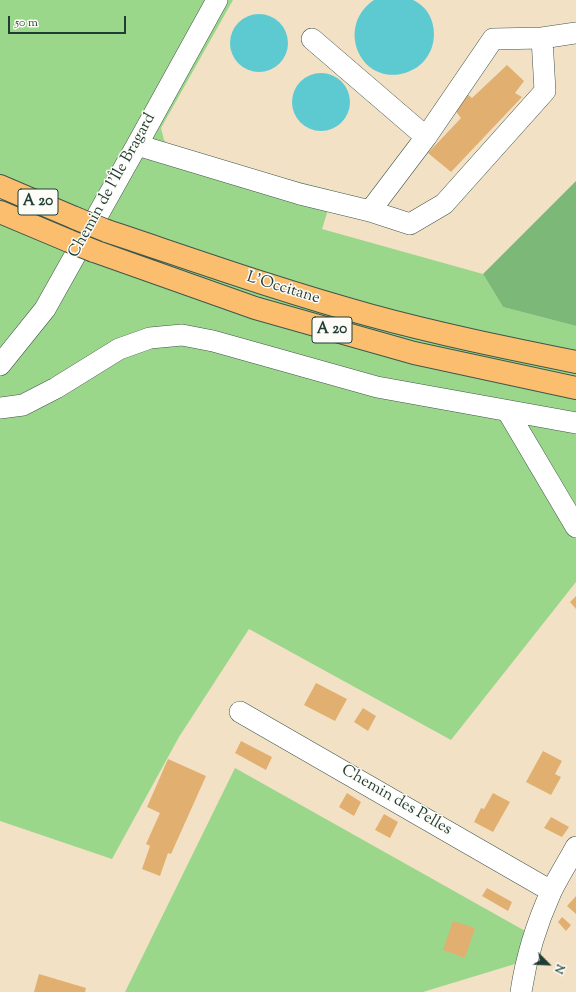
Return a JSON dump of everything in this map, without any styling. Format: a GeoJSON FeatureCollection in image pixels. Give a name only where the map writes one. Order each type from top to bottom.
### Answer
{"type":"FeatureCollection","features":[{"type":"Feature","properties":{"kind":"highway","name":"L'Occitane"},"geometry":{"type":"LineString","coordinates":[[0,186],[107,231],[263,284],[370,315],[487,344],[576,362]]}},
{"type":"Feature","properties":{"kind":"highway","name":"L'Occitane"},"geometry":{"type":"LineString","coordinates":[[0,212],[94,252],[255,308],[414,353],[576,388]]}},
{"type":"Feature","properties":{"kind":"street","name":"Chemin de l'Île Bragard"},"geometry":{"type":"LineString","coordinates":[[0,366],[45,308],[137,145],[216,0]]}},
{"type":"Feature","properties":{"kind":"street"},"geometry":{"type":"LineString","coordinates":[[370,211],[426,137],[493,40],[542,38],[576,33]]}},
{"type":"Feature","properties":{"kind":"street"},"geometry":{"type":"LineString","coordinates":[[137,145],[300,194],[370,211],[410,224],[444,204],[545,91],[542,38]]}},
{"type":"Feature","properties":{"kind":"street"},"geometry":{"type":"LineString","coordinates":[[312,39],[426,137]]}},
{"type":"Feature","properties":{"kind":"street"},"geometry":{"type":"LineString","coordinates":[[0,408],[23,405],[56,388],[120,349],[150,338],[182,335],[213,341],[376,387],[508,412],[576,423]]}},
{"type":"Feature","properties":{"kind":"street"},"geometry":{"type":"LineString","coordinates":[[508,412],[576,527]]}},
{"type":"Feature","properties":{"kind":"street","name":"Chemin des Pelles"},"geometry":{"type":"LineString","coordinates":[[240,712],[551,891]]}},
{"type":"Feature","properties":{"kind":"street"},"geometry":{"type":"LineString","coordinates":[[522,984],[540,918],[551,891],[576,847]]}},
{"type":"Feature","properties":{"kind":"green space"},"geometry":{"type":"Polygon","coordinates":[[[0,0],[233,0],[161,128],[164,140],[172,149],[334,191],[322,229],[483,274],[503,307],[576,326],[576,582],[451,740],[249,629],[179,737],[112,859],[0,821],[0,0]]]}},
{"type":"Feature","properties":{"kind":"green space"},"geometry":{"type":"Polygon","coordinates":[[[576,181],[576,326],[503,307],[483,274],[576,181]]]}},
{"type":"Feature","properties":{"kind":"green space"},"geometry":{"type":"Polygon","coordinates":[[[235,768],[527,932],[515,964],[423,992],[125,992],[235,768]]]}},
{"type":"Feature","properties":{"kind":"water"},"geometry":{"type":"Polygon","coordinates":[[[374,0],[413,0],[421,5],[430,16],[434,30],[433,44],[431,51],[425,60],[415,69],[405,73],[389,75],[376,71],[365,62],[358,51],[355,38],[356,24],[362,11],[374,0]]]}},
{"type":"Feature","properties":{"kind":"water"},"geometry":{"type":"Polygon","coordinates":[[[253,14],[265,14],[280,22],[288,37],[288,49],[280,64],[265,72],[253,72],[238,64],[230,49],[230,37],[238,22],[253,14]]]}},
{"type":"Feature","properties":{"kind":"water"},"geometry":{"type":"Polygon","coordinates":[[[315,73],[327,73],[342,81],[350,96],[350,108],[342,123],[327,131],[315,131],[300,123],[292,108],[292,96],[300,81],[315,73]]]}},
{"type":"Feature","properties":{"kind":"building"},"geometry":{"type":"Polygon","coordinates":[[[507,65],[524,81],[515,93],[522,97],[451,172],[428,153],[461,118],[454,109],[467,94],[472,98],[507,65]]]}},
{"type":"Feature","properties":{"kind":"building"},"geometry":{"type":"Polygon","coordinates":[[[576,596],[576,609],[570,602],[576,596]]]}},
{"type":"Feature","properties":{"kind":"building"},"geometry":{"type":"Polygon","coordinates":[[[316,683],[347,699],[335,721],[304,705],[316,683]]]}},
{"type":"Feature","properties":{"kind":"building"},"geometry":{"type":"Polygon","coordinates":[[[363,708],[376,716],[368,731],[354,722],[363,708]]]}},
{"type":"Feature","properties":{"kind":"building"},"geometry":{"type":"Polygon","coordinates":[[[241,741],[272,757],[266,770],[235,753],[241,741]]]}},
{"type":"Feature","properties":{"kind":"building"},"geometry":{"type":"Polygon","coordinates":[[[543,751],[562,761],[555,774],[561,777],[551,795],[526,782],[543,751]]]}},
{"type":"Feature","properties":{"kind":"building"},"geometry":{"type":"Polygon","coordinates":[[[168,759],[206,776],[171,854],[168,853],[160,876],[142,869],[150,846],[146,844],[160,813],[147,807],[168,759]]]}},
{"type":"Feature","properties":{"kind":"building"},"geometry":{"type":"Polygon","coordinates":[[[347,793],[361,802],[354,816],[339,807],[347,793]]]}},
{"type":"Feature","properties":{"kind":"building"},"geometry":{"type":"Polygon","coordinates":[[[493,793],[510,802],[493,832],[474,822],[481,808],[484,809],[493,793]]]}},
{"type":"Feature","properties":{"kind":"building"},"geometry":{"type":"Polygon","coordinates":[[[384,814],[398,822],[390,838],[375,830],[384,814]]]}},
{"type":"Feature","properties":{"kind":"building"},"geometry":{"type":"Polygon","coordinates":[[[551,817],[569,827],[562,837],[544,828],[551,817]]]}},
{"type":"Feature","properties":{"kind":"building"},"geometry":{"type":"Polygon","coordinates":[[[487,888],[512,902],[508,911],[482,896],[487,888]]]}},
{"type":"Feature","properties":{"kind":"building"},"geometry":{"type":"Polygon","coordinates":[[[576,896],[576,914],[567,906],[576,896]]]}},
{"type":"Feature","properties":{"kind":"building"},"geometry":{"type":"Polygon","coordinates":[[[562,917],[571,925],[566,931],[558,922],[562,917]]]}},
{"type":"Feature","properties":{"kind":"building"},"geometry":{"type":"Polygon","coordinates":[[[453,921],[475,928],[465,958],[443,950],[453,921]]]}},
{"type":"Feature","properties":{"kind":"building"},"geometry":{"type":"Polygon","coordinates":[[[39,974],[86,988],[85,992],[34,992],[39,974]]]}}]}
